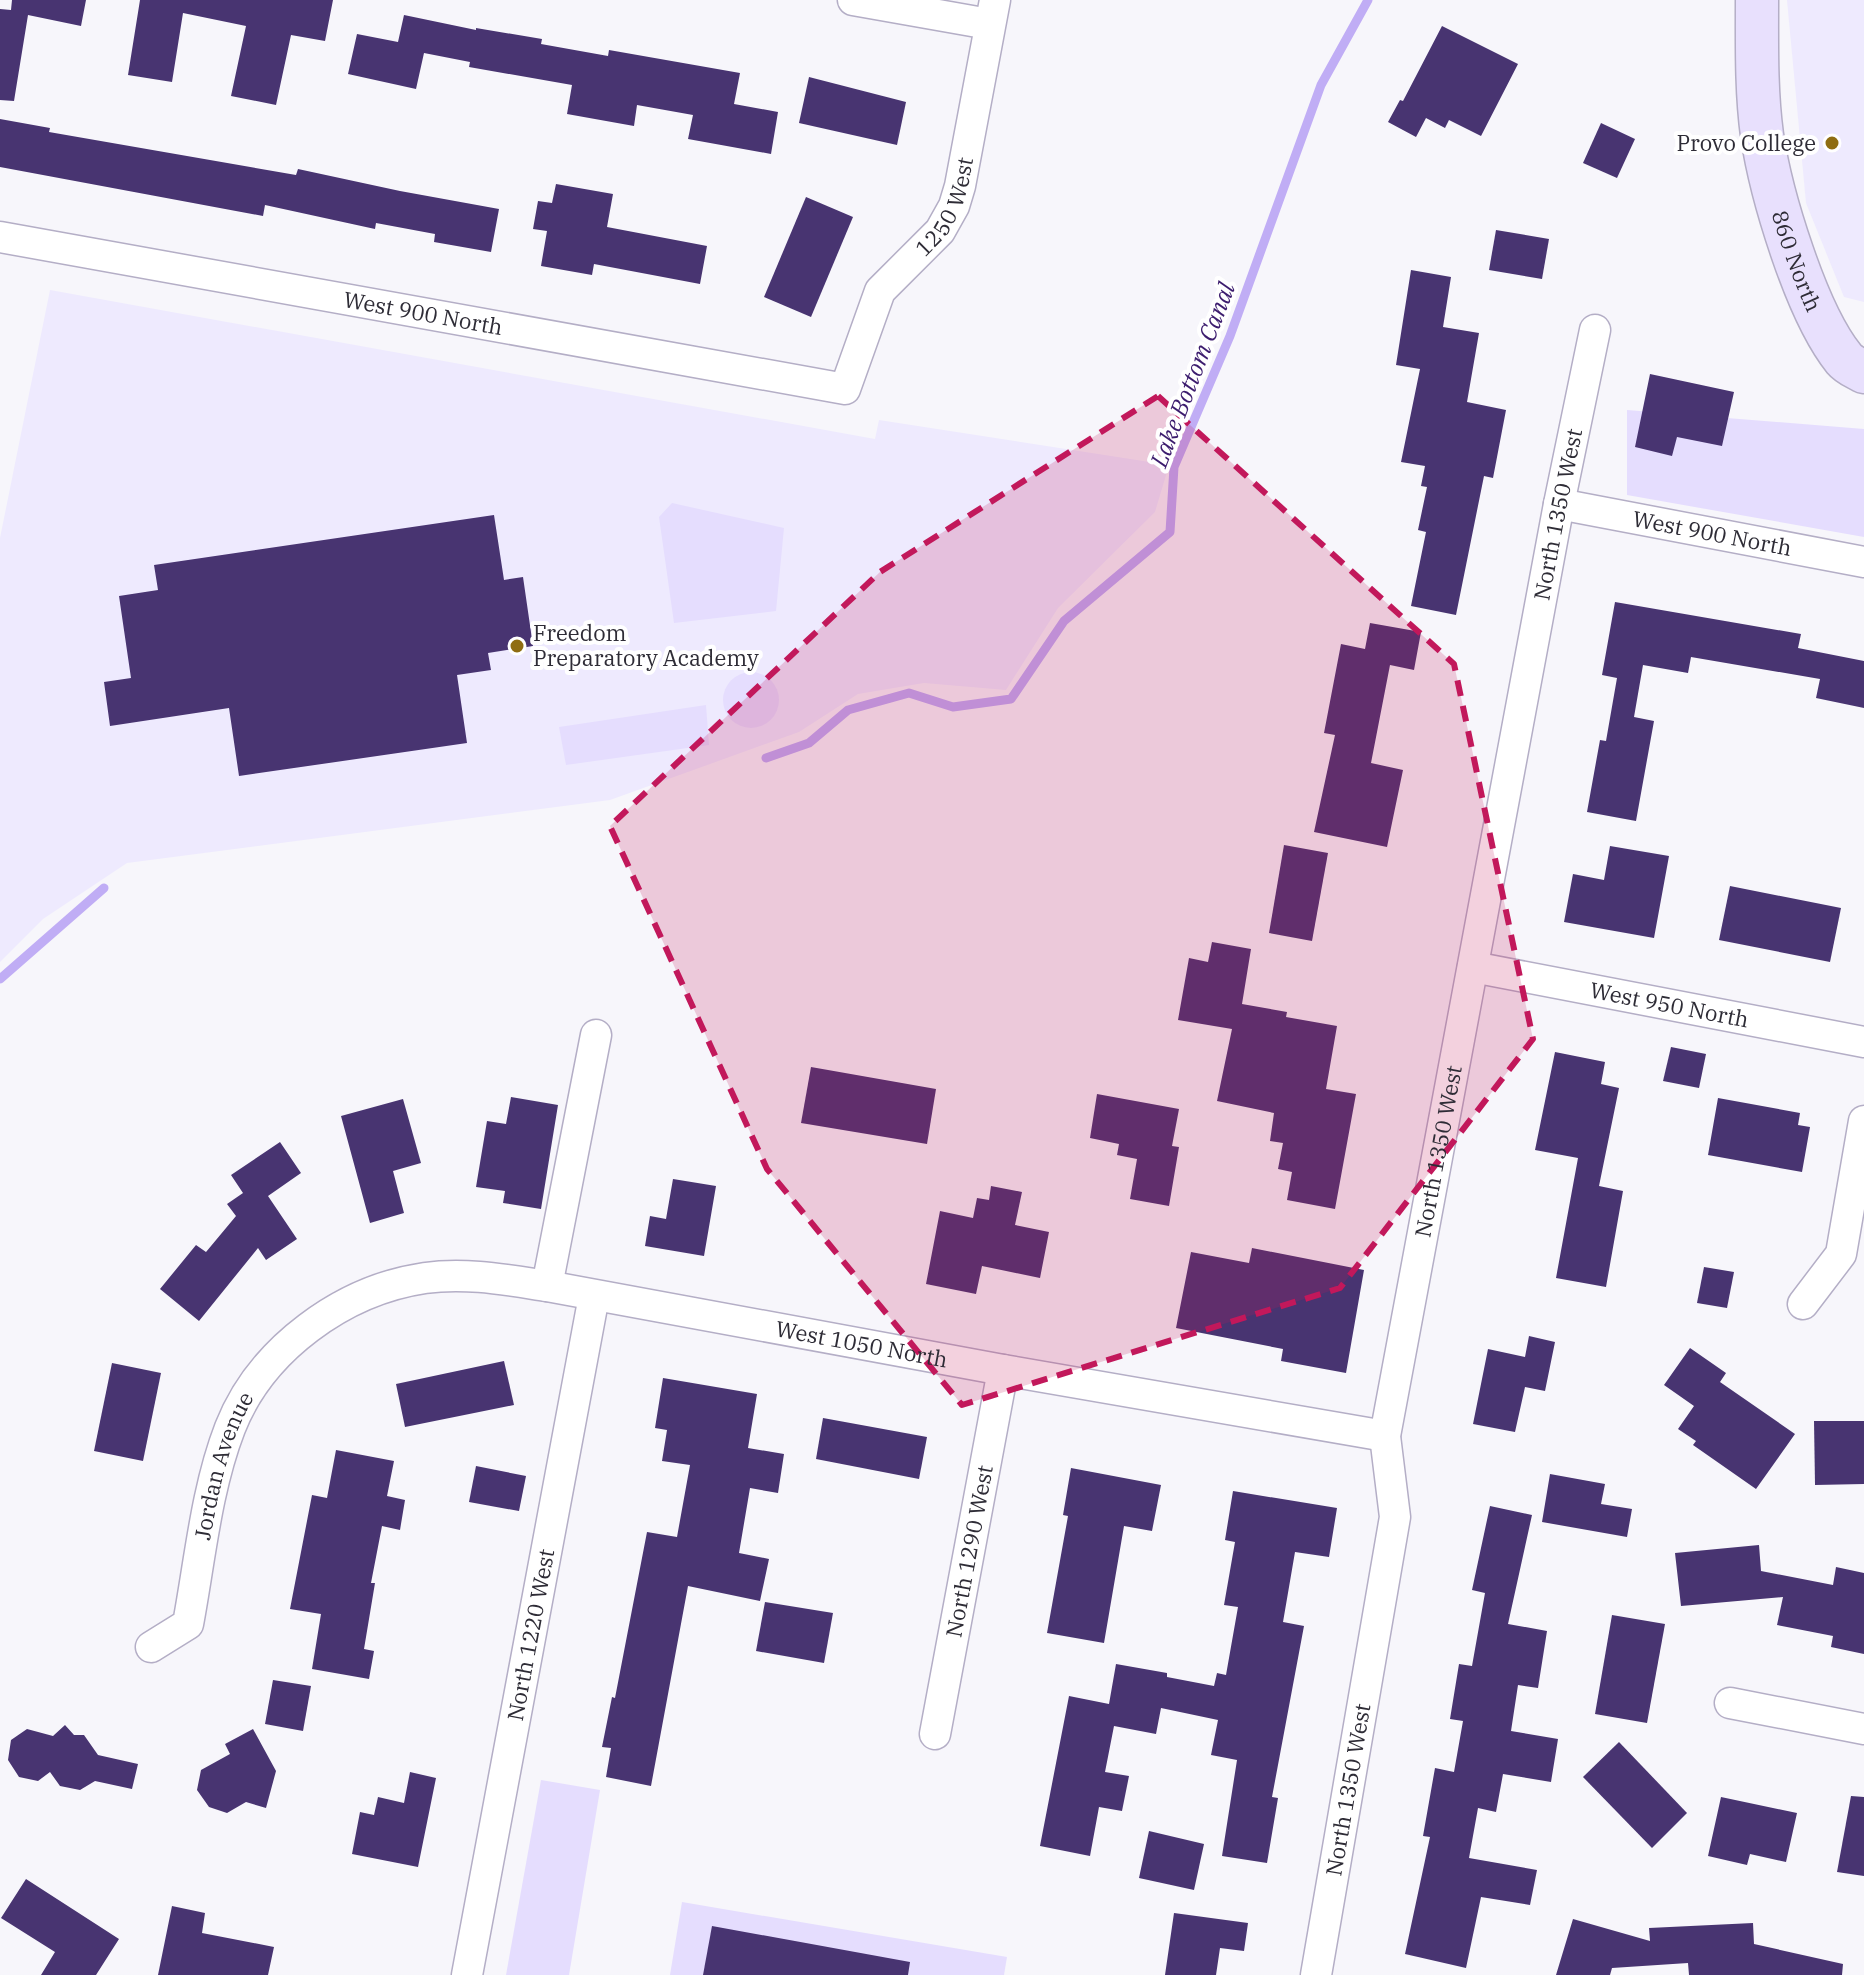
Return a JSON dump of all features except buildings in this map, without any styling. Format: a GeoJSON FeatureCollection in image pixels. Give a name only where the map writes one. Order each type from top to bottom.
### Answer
{"type":"FeatureCollection","features":[{"type":"Feature","properties":{"kind":"street"},"geometry":{"type":"LineString","coordinates":[[853,0],[992,12]]}},
{"type":"Feature","properties":{"kind":"street","name":"860 North"},"geometry":{"type":"LineString","coordinates":[[1757,0],[1762,134],[1770,173],[1796,262],[1817,315],[1845,361],[1864,372]]}},
{"type":"Feature","properties":{"kind":"street","name":"1250 West"},"geometry":{"type":"LineString","coordinates":[[845,389],[880,291],[940,231],[954,206],[992,12]]}},
{"type":"Feature","properties":{"kind":"street","name":"West 900 North"},"geometry":{"type":"LineString","coordinates":[[0,237],[845,389]]}},
{"type":"Feature","properties":{"kind":"street","name":"North 1350 West"},"geometry":{"type":"LineString","coordinates":[[1316,1975],[1395,1517],[1385,1436],[1559,504],[1595,330]]}},
{"type":"Feature","properties":{"kind":"street","name":"West 900 North"},"geometry":{"type":"LineString","coordinates":[[1559,504],[1864,562]]}},
{"type":"Feature","properties":{"kind":"street","name":"West 950 North"},"geometry":{"type":"LineString","coordinates":[[1473,967],[1864,1042]]}},
{"type":"Feature","properties":{"kind":"street"},"geometry":{"type":"LineString","coordinates":[[547,1286],[596,1035]]}},
{"type":"Feature","properties":{"kind":"street"},"geometry":{"type":"LineString","coordinates":[[1803,1304],[1841,1254],[1864,1121]]}},
{"type":"Feature","properties":{"kind":"street","name":"West 1050 North"},"geometry":{"type":"LineString","coordinates":[[342,1308],[366,1294],[427,1278],[477,1276],[1385,1436]]}},
{"type":"Feature","properties":{"kind":"street","name":"North 1220 West"},"geometry":{"type":"LineString","coordinates":[[467,1975],[594,1296]]}},
{"type":"Feature","properties":{"kind":"street","name":"Jordan Avenue"},"geometry":{"type":"LineString","coordinates":[[151,1647],[188,1624],[217,1465],[231,1425],[248,1394],[294,1340],[322,1318],[342,1308]]}},
{"type":"Feature","properties":{"kind":"street","name":"North 1290 West"},"geometry":{"type":"LineString","coordinates":[[935,1734],[1003,1370]]}},
{"type":"Feature","properties":{"kind":"street"},"geometry":{"type":"LineString","coordinates":[[1730,1703],[1864,1729]]}},
{"type":"Feature","properties":{"kind":"highlighted area"},"geometry":{"type":"Polygon","coordinates":[[[1158,396],[1454,664],[1533,1039],[1340,1288],[962,1405],[767,1169],[610,826],[880,572],[1158,396]]]}},
{"type":"Feature","properties":{"kind":"shaded area","name":"Provo College"},"geometry":{"type":"Polygon","coordinates":[[[1787,0],[1864,0],[1864,302],[1844,297],[1806,203],[1787,0]]]}},
{"type":"Feature","properties":{"kind":"shaded area","name":"Freedom Preparatory Academy"},"geometry":{"type":"Polygon","coordinates":[[[50,290],[875,439],[879,420],[1169,465],[1155,512],[1058,608],[1006,690],[924,683],[858,694],[799,732],[610,800],[127,863],[43,919],[0,962],[0,538],[50,290]]]}},
{"type":"Feature","properties":{"kind":"shaded area"},"geometry":{"type":"Polygon","coordinates":[[[1627,410],[1864,429],[1864,537],[1627,495],[1627,410]]]}},
{"type":"Feature","properties":{"kind":"shaded area"},"geometry":{"type":"Polygon","coordinates":[[[672,503],[784,528],[776,611],[674,623],[659,517],[672,503]]]}},
{"type":"Feature","properties":{"kind":"shaded area"},"geometry":{"type":"Polygon","coordinates":[[[751,672],[771,680],[779,700],[771,720],[751,728],[731,720],[723,700],[731,680],[751,672]]]}},
{"type":"Feature","properties":{"kind":"shaded area"},"geometry":{"type":"Polygon","coordinates":[[[706,705],[709,745],[566,765],[559,727],[706,705]]]}},
{"type":"Feature","properties":{"kind":"shaded area"},"geometry":{"type":"Polygon","coordinates":[[[541,1780],[600,1790],[569,1975],[506,1975],[541,1780]]]}},
{"type":"Feature","properties":{"kind":"shaded area"},"geometry":{"type":"Polygon","coordinates":[[[682,1902],[1007,1957],[1004,1975],[670,1975],[682,1902]]]}},
{"type":"Feature","properties":{"kind":"waterway","name":"Lake Bottom Canal"},"geometry":{"type":"LineString","coordinates":[[766,758],[809,743],[848,710],[909,693],[953,707],[1011,699],[1064,621],[1170,532],[1174,467],[1230,336],[1321,85],[1368,0]]}},
{"type":"Feature","properties":{"kind":"waterway","name":"Lake Bottom Canal"},"geometry":{"type":"LineString","coordinates":[[0,979],[104,888]]}},
{"type":"Feature","properties":{"kind":"place","name":"Provo College"},"geometry":{"type":"Point","coordinates":[1832,143]}},
{"type":"Feature","properties":{"kind":"place","name":"Freedom Preparatory Academy"},"geometry":{"type":"Point","coordinates":[517,646]}}]}
